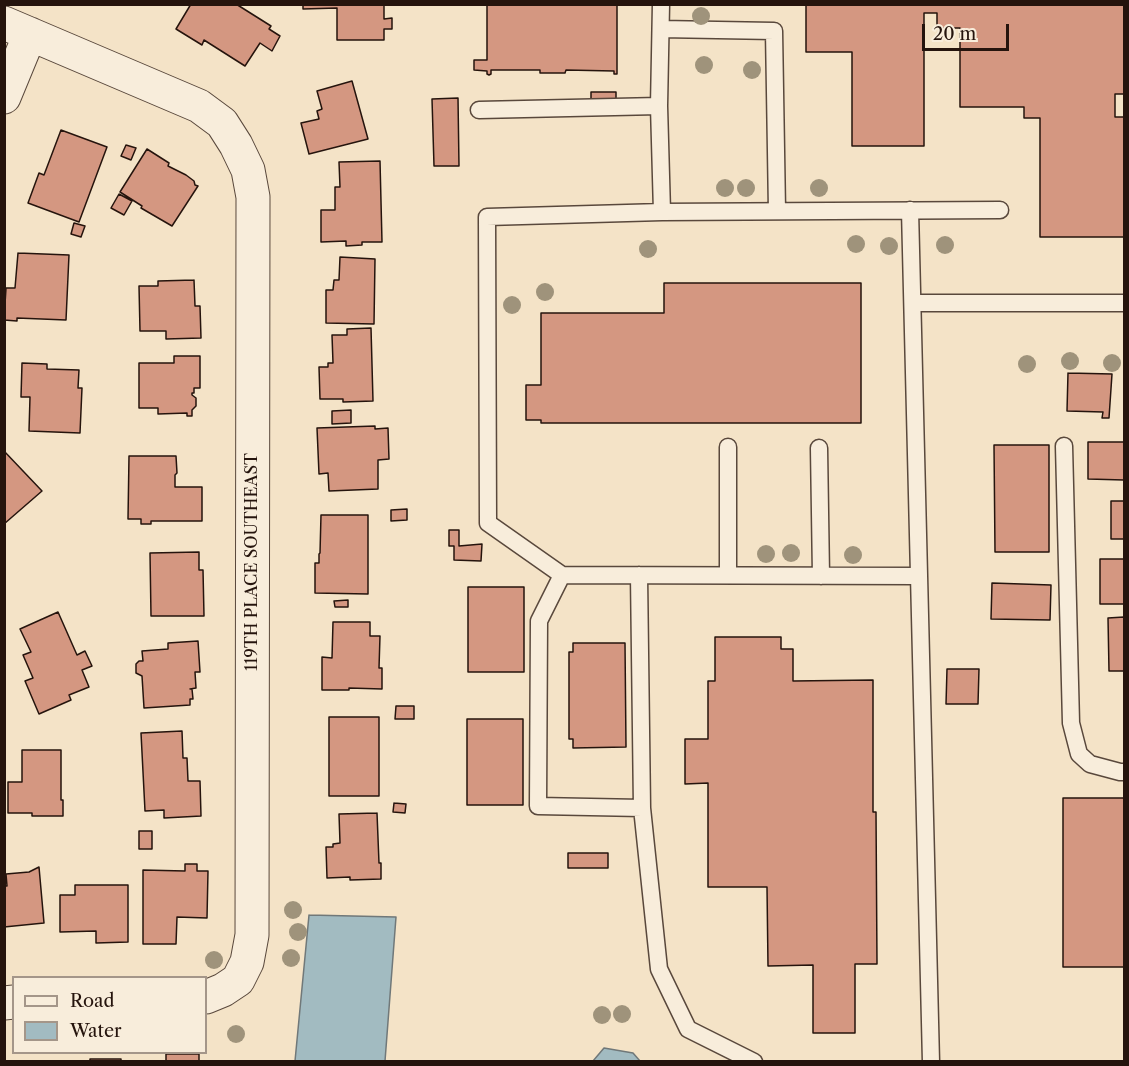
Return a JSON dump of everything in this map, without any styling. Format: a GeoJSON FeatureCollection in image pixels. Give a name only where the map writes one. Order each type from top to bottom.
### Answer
{"type":"FeatureCollection","features":[{"type":"Feature","properties":{"kind":"street"},"geometry":{"type":"LineString","coordinates":[[4,97],[17,29]]}},
{"type":"Feature","properties":{"kind":"street","name":"119TH PLACE SOUTHEAST"},"geometry":{"type":"LineString","coordinates":[[17,29],[199,106],[222,123],[248,170],[253,197],[252,935],[247,962],[238,980],[207,997]]}},
{"type":"Feature","properties":{"kind":"lane"},"geometry":{"type":"LineString","coordinates":[[661,4],[662,212]]}},
{"type":"Feature","properties":{"kind":"lane"},"geometry":{"type":"LineString","coordinates":[[661,29],[774,31],[777,211]]}},
{"type":"Feature","properties":{"kind":"lane"},"geometry":{"type":"LineString","coordinates":[[479,110],[660,106]]}},
{"type":"Feature","properties":{"kind":"lane"},"geometry":{"type":"LineString","coordinates":[[910,210],[931,1062]]}},
{"type":"Feature","properties":{"kind":"lane"},"geometry":{"type":"LineString","coordinates":[[919,576],[562,575],[488,523],[487,217],[662,212],[1000,210]]}},
{"type":"Feature","properties":{"kind":"lane"},"geometry":{"type":"LineString","coordinates":[[913,303],[1125,303]]}},
{"type":"Feature","properties":{"kind":"lane"},"geometry":{"type":"LineString","coordinates":[[1064,446],[1071,723],[1079,754],[1090,764],[1125,772]]}},
{"type":"Feature","properties":{"kind":"lane"},"geometry":{"type":"LineString","coordinates":[[728,447],[728,575]]}},
{"type":"Feature","properties":{"kind":"lane"},"geometry":{"type":"LineString","coordinates":[[819,448],[821,576]]}},
{"type":"Feature","properties":{"kind":"lane"},"geometry":{"type":"LineString","coordinates":[[562,575],[539,621],[538,806],[642,808]]}},
{"type":"Feature","properties":{"kind":"lane"},"geometry":{"type":"LineString","coordinates":[[639,575],[642,808],[659,969],[688,1029],[754,1062]]}},
{"type":"Feature","properties":{"kind":"water"},"geometry":{"type":"Polygon","coordinates":[[[309,915],[396,917],[385,1061],[295,1061],[309,915]]]}},
{"type":"Feature","properties":{"kind":"water"},"geometry":{"type":"Polygon","coordinates":[[[604,1048],[633,1053],[640,1061],[593,1061],[604,1048]]]}},
{"type":"Feature","properties":{"kind":"building"},"geometry":{"type":"Polygon","coordinates":[[[191,4],[236,4],[271,26],[269,29],[280,36],[272,51],[260,43],[245,66],[204,40],[202,45],[176,29],[191,4]]]}},
{"type":"Feature","properties":{"kind":"building"},"geometry":{"type":"Polygon","coordinates":[[[303,4],[384,4],[384,19],[392,18],[392,29],[384,29],[384,40],[337,40],[337,8],[303,9],[303,4]]]}},
{"type":"Feature","properties":{"kind":"building"},"geometry":{"type":"Polygon","coordinates":[[[487,4],[617,4],[617,74],[614,74],[614,71],[566,70],[565,73],[540,73],[540,70],[491,70],[489,75],[487,71],[474,70],[474,60],[487,60],[487,4]]]}},
{"type":"Feature","properties":{"kind":"building"},"geometry":{"type":"Polygon","coordinates":[[[806,4],[1124,4],[1124,94],[1115,94],[1115,117],[1124,117],[1124,237],[1040,237],[1040,118],[1024,118],[1024,107],[960,107],[960,28],[937,28],[937,13],[924,13],[924,146],[852,146],[852,52],[806,52],[806,4]]]}},
{"type":"Feature","properties":{"kind":"building"},"geometry":{"type":"Polygon","coordinates":[[[352,81],[368,139],[309,154],[301,123],[319,119],[317,111],[322,109],[317,91],[352,81]]]}},
{"type":"Feature","properties":{"kind":"building"},"geometry":{"type":"Polygon","coordinates":[[[591,92],[616,92],[616,101],[591,102],[591,92]]]}},
{"type":"Feature","properties":{"kind":"building"},"geometry":{"type":"Polygon","coordinates":[[[458,98],[459,166],[434,166],[432,99],[458,98]]]}},
{"type":"Feature","properties":{"kind":"building"},"geometry":{"type":"Polygon","coordinates":[[[61,130],[107,147],[79,222],[28,203],[39,173],[44,175],[61,130]]]}},
{"type":"Feature","properties":{"kind":"building"},"geometry":{"type":"Polygon","coordinates":[[[126,145],[136,148],[131,160],[121,156],[126,145]]]}},
{"type":"Feature","properties":{"kind":"building"},"geometry":{"type":"Polygon","coordinates":[[[147,149],[169,163],[168,166],[186,175],[198,186],[172,226],[141,208],[142,206],[120,192],[147,149]]]}},
{"type":"Feature","properties":{"kind":"building"},"geometry":{"type":"Polygon","coordinates":[[[380,161],[382,242],[362,242],[362,245],[346,246],[346,241],[321,242],[321,210],[335,210],[335,187],[340,187],[339,162],[380,161]]]}},
{"type":"Feature","properties":{"kind":"building"},"geometry":{"type":"Polygon","coordinates":[[[119,194],[132,201],[124,215],[111,208],[119,194]]]}},
{"type":"Feature","properties":{"kind":"building"},"geometry":{"type":"Polygon","coordinates":[[[74,223],[85,226],[81,237],[71,234],[74,223]]]}},
{"type":"Feature","properties":{"kind":"building"},"geometry":{"type":"Polygon","coordinates":[[[18,253],[69,255],[66,320],[17,318],[17,321],[4,320],[6,288],[15,288],[18,253]]]}},
{"type":"Feature","properties":{"kind":"building"},"geometry":{"type":"Polygon","coordinates":[[[340,257],[375,259],[374,324],[326,323],[326,290],[333,290],[334,280],[339,280],[340,257]]]}},
{"type":"Feature","properties":{"kind":"building"},"geometry":{"type":"Polygon","coordinates":[[[194,280],[195,306],[200,306],[201,338],[166,339],[166,331],[140,331],[139,286],[158,286],[158,281],[194,280]]]}},
{"type":"Feature","properties":{"kind":"building"},"geometry":{"type":"Polygon","coordinates":[[[664,283],[861,283],[861,423],[541,423],[541,420],[526,420],[526,385],[541,385],[541,313],[664,313],[664,283]]]}},
{"type":"Feature","properties":{"kind":"building"},"geometry":{"type":"Polygon","coordinates":[[[371,328],[373,401],[343,402],[343,399],[320,399],[319,367],[328,367],[328,363],[333,363],[332,335],[347,335],[347,329],[371,328]]]}},
{"type":"Feature","properties":{"kind":"building"},"geometry":{"type":"Polygon","coordinates":[[[174,356],[200,356],[200,388],[194,388],[194,393],[192,393],[196,398],[196,406],[192,410],[192,416],[187,416],[187,413],[158,414],[158,408],[139,408],[139,363],[174,363],[174,356]]]}},
{"type":"Feature","properties":{"kind":"building"},"geometry":{"type":"Polygon","coordinates":[[[22,363],[47,364],[47,369],[79,370],[78,388],[82,388],[80,433],[29,431],[30,397],[21,397],[22,363]]]}},
{"type":"Feature","properties":{"kind":"building"},"geometry":{"type":"Polygon","coordinates":[[[1068,373],[1112,374],[1109,418],[1102,418],[1103,412],[1067,411],[1068,373]]]}},
{"type":"Feature","properties":{"kind":"building"},"geometry":{"type":"Polygon","coordinates":[[[351,410],[351,423],[332,424],[332,411],[351,410]]]}},
{"type":"Feature","properties":{"kind":"building"},"geometry":{"type":"Polygon","coordinates":[[[375,426],[375,429],[388,428],[389,459],[378,460],[378,489],[329,491],[328,473],[319,474],[317,428],[375,426]]]}},
{"type":"Feature","properties":{"kind":"building"},"geometry":{"type":"Polygon","coordinates":[[[1088,442],[1124,442],[1124,480],[1088,479],[1088,442]]]}},
{"type":"Feature","properties":{"kind":"building"},"geometry":{"type":"Polygon","coordinates":[[[994,445],[1049,445],[1049,552],[995,552],[994,445]]]}},
{"type":"Feature","properties":{"kind":"building"},"geometry":{"type":"Polygon","coordinates":[[[4,451],[42,491],[4,524],[4,451]]]}},
{"type":"Feature","properties":{"kind":"building"},"geometry":{"type":"Polygon","coordinates":[[[129,456],[176,456],[175,487],[202,487],[202,521],[151,521],[151,524],[141,524],[141,519],[128,519],[129,456]]]}},
{"type":"Feature","properties":{"kind":"building"},"geometry":{"type":"Polygon","coordinates":[[[1111,501],[1124,501],[1124,539],[1111,539],[1111,501]]]}},
{"type":"Feature","properties":{"kind":"building"},"geometry":{"type":"Polygon","coordinates":[[[407,509],[407,520],[391,521],[391,510],[407,509]]]}},
{"type":"Feature","properties":{"kind":"building"},"geometry":{"type":"Polygon","coordinates":[[[321,515],[368,515],[368,594],[315,593],[315,563],[319,563],[321,515]]]}},
{"type":"Feature","properties":{"kind":"building"},"geometry":{"type":"Polygon","coordinates":[[[449,530],[459,530],[459,546],[482,544],[481,561],[454,560],[454,546],[449,546],[449,530]]]}},
{"type":"Feature","properties":{"kind":"building"},"geometry":{"type":"Polygon","coordinates":[[[199,552],[199,570],[203,570],[204,616],[151,616],[150,553],[199,552]]]}},
{"type":"Feature","properties":{"kind":"building"},"geometry":{"type":"Polygon","coordinates":[[[1100,559],[1124,559],[1124,604],[1100,604],[1100,559]]]}},
{"type":"Feature","properties":{"kind":"building"},"geometry":{"type":"Polygon","coordinates":[[[992,583],[1051,585],[1050,620],[991,619],[992,583]]]}},
{"type":"Feature","properties":{"kind":"building"},"geometry":{"type":"Polygon","coordinates":[[[468,587],[524,587],[524,672],[468,672],[468,587]]]}},
{"type":"Feature","properties":{"kind":"building"},"geometry":{"type":"Polygon","coordinates":[[[348,600],[348,607],[335,607],[334,601],[348,600]]]}},
{"type":"Feature","properties":{"kind":"building"},"geometry":{"type":"Polygon","coordinates":[[[58,612],[77,655],[85,651],[92,666],[82,670],[89,687],[69,695],[71,700],[39,714],[25,681],[33,678],[23,655],[31,652],[20,629],[58,612]]]}},
{"type":"Feature","properties":{"kind":"building"},"geometry":{"type":"Polygon","coordinates":[[[1124,617],[1124,671],[1109,671],[1108,618],[1124,617]]]}},
{"type":"Feature","properties":{"kind":"building"},"geometry":{"type":"Polygon","coordinates":[[[333,622],[370,622],[370,636],[380,636],[379,668],[382,668],[382,689],[322,690],[322,657],[332,658],[333,622]]]}},
{"type":"Feature","properties":{"kind":"building"},"geometry":{"type":"Polygon","coordinates":[[[715,637],[781,637],[781,649],[793,649],[793,681],[873,680],[873,812],[876,812],[877,964],[855,964],[855,1033],[813,1033],[813,965],[768,966],[767,887],[708,887],[708,783],[685,784],[685,739],[708,739],[708,681],[715,681],[715,637]]]}},
{"type":"Feature","properties":{"kind":"building"},"geometry":{"type":"Polygon","coordinates":[[[198,641],[200,672],[195,672],[196,688],[190,689],[192,689],[193,699],[190,699],[190,705],[144,708],[142,676],[136,673],[136,664],[143,661],[142,651],[168,649],[168,643],[198,641]]]}},
{"type":"Feature","properties":{"kind":"building"},"geometry":{"type":"Polygon","coordinates":[[[573,643],[625,643],[626,747],[573,748],[573,739],[569,739],[569,652],[573,652],[573,643]]]}},
{"type":"Feature","properties":{"kind":"building"},"geometry":{"type":"Polygon","coordinates":[[[947,669],[979,669],[978,704],[946,704],[947,669]]]}},
{"type":"Feature","properties":{"kind":"building"},"geometry":{"type":"Polygon","coordinates":[[[396,706],[414,706],[414,719],[395,719],[396,706]]]}},
{"type":"Feature","properties":{"kind":"building"},"geometry":{"type":"Polygon","coordinates":[[[329,717],[379,717],[379,796],[329,796],[329,717]]]}},
{"type":"Feature","properties":{"kind":"building"},"geometry":{"type":"Polygon","coordinates":[[[467,719],[523,719],[523,805],[467,805],[467,719]]]}},
{"type":"Feature","properties":{"kind":"building"},"geometry":{"type":"Polygon","coordinates":[[[182,731],[183,758],[187,758],[188,781],[200,781],[201,816],[164,818],[164,810],[145,811],[141,733],[182,731]]]}},
{"type":"Feature","properties":{"kind":"building"},"geometry":{"type":"Polygon","coordinates":[[[22,750],[61,750],[63,816],[8,813],[8,782],[22,782],[22,750]]]}},
{"type":"Feature","properties":{"kind":"building"},"geometry":{"type":"Polygon","coordinates":[[[1063,798],[1124,798],[1124,967],[1063,967],[1063,798]]]}},
{"type":"Feature","properties":{"kind":"building"},"geometry":{"type":"Polygon","coordinates":[[[394,803],[406,804],[405,813],[393,812],[394,803]]]}},
{"type":"Feature","properties":{"kind":"building"},"geometry":{"type":"Polygon","coordinates":[[[377,813],[381,879],[327,878],[326,847],[333,847],[333,844],[340,843],[339,814],[377,813]]]}},
{"type":"Feature","properties":{"kind":"building"},"geometry":{"type":"Polygon","coordinates":[[[139,831],[152,831],[152,849],[139,849],[139,831]]]}},
{"type":"Feature","properties":{"kind":"building"},"geometry":{"type":"Polygon","coordinates":[[[568,853],[608,853],[608,868],[568,868],[568,853]]]}},
{"type":"Feature","properties":{"kind":"building"},"geometry":{"type":"Polygon","coordinates":[[[185,864],[197,864],[197,871],[208,871],[207,918],[177,917],[176,944],[143,944],[143,870],[185,871],[185,864]]]}},
{"type":"Feature","properties":{"kind":"building"},"geometry":{"type":"Polygon","coordinates":[[[39,867],[44,923],[4,927],[6,874],[29,872],[39,867]]]}},
{"type":"Feature","properties":{"kind":"building"},"geometry":{"type":"Polygon","coordinates":[[[75,885],[128,885],[128,942],[96,943],[96,931],[60,932],[60,895],[75,895],[75,885]]]}},
{"type":"Feature","properties":{"kind":"building"},"geometry":{"type":"Polygon","coordinates":[[[166,1054],[199,1054],[199,1062],[166,1062],[166,1054]]]}},
{"type":"Feature","properties":{"kind":"building"},"geometry":{"type":"Polygon","coordinates":[[[90,1059],[121,1059],[121,1062],[90,1062],[90,1059]]]}}]}
